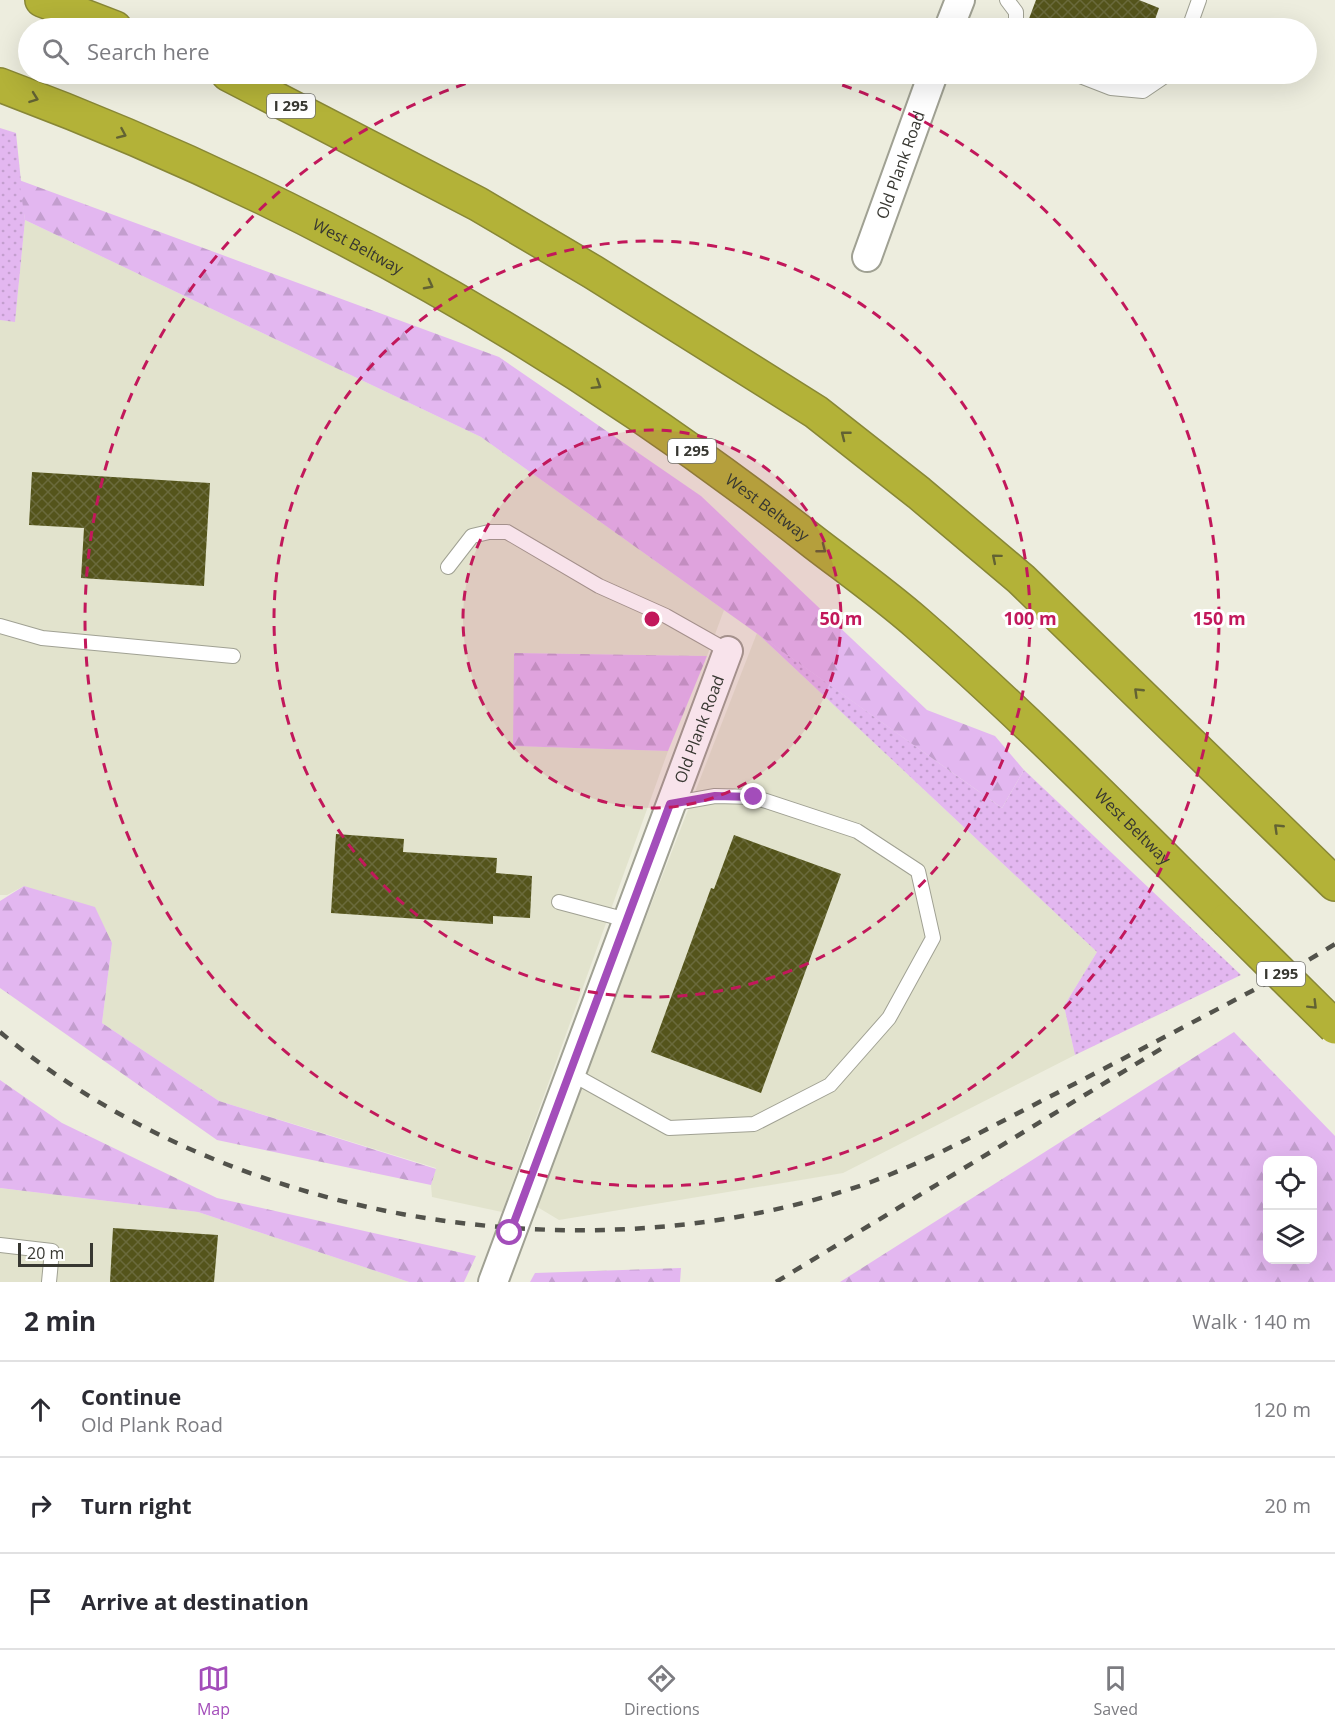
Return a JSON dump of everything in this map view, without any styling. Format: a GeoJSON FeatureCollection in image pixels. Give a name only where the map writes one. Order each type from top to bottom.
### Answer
{"type":"FeatureCollection","features":[{"type":"Feature","properties":{"kind":"highway"},"geometry":{"type":"LineString","coordinates":[[42,0],[88,18]]}},
{"type":"Feature","properties":{"kind":"highway","name":"I 295"},"geometry":{"type":"LineString","coordinates":[[247,84],[477,204],[593,272],[816,412],[1021,579],[1327,876]]}},
{"type":"Feature","properties":{"kind":"highway","name":"West Beltway"},"geometry":{"type":"LineString","coordinates":[[0,85],[69,110],[280,205],[457,299],[606,390],[742,485],[915,622],[1071,765],[1335,1027]]}},
{"type":"Feature","properties":{"kind":"street"},"geometry":{"type":"LineString","coordinates":[[953,18],[960,0]]}},
{"type":"Feature","properties":{"kind":"street","name":"Old Plank Road"},"geometry":{"type":"LineString","coordinates":[[867,257],[929,84]]}},
{"type":"Feature","properties":{"kind":"street","name":"Old Plank Road"},"geometry":{"type":"LineString","coordinates":[[493,1282],[728,651]]}},
{"type":"Feature","properties":{"kind":"lane"},"geometry":{"type":"LineString","coordinates":[[1007,0],[1016,12],[1016,18]]}},
{"type":"Feature","properties":{"kind":"lane"},"geometry":{"type":"LineString","coordinates":[[1193,18],[1200,0]]}},
{"type":"Feature","properties":{"kind":"lane"},"geometry":{"type":"LineString","coordinates":[[1101,84],[1111,88],[1143,91],[1153,84]]}},
{"type":"Feature","properties":{"kind":"lane"},"geometry":{"type":"LineString","coordinates":[[448,567],[472,536],[489,532],[507,532],[599,586],[666,616],[728,651]]}},
{"type":"Feature","properties":{"kind":"lane"},"geometry":{"type":"LineString","coordinates":[[0,626],[42,638],[233,656]]}},
{"type":"Feature","properties":{"kind":"lane"},"geometry":{"type":"LineString","coordinates":[[570,1073],[669,1128],[754,1124],[830,1085],[889,1018],[933,938],[918,871],[857,831],[754,797],[715,796],[670,804]]}},
{"type":"Feature","properties":{"kind":"lane"},"geometry":{"type":"LineString","coordinates":[[559,902],[627,920]]}},
{"type":"Feature","properties":{"kind":"lane"},"geometry":{"type":"LineString","coordinates":[[0,1245],[52,1251],[49,1282]]}},
{"type":"Feature","properties":{"kind":"shaded area"},"geometry":{"type":"Polygon","coordinates":[[[25,220],[481,437],[724,610],[707,656],[514,653],[514,746],[668,751],[502,1212],[432,1197],[431,1185],[436,1168],[219,1101],[102,1023],[112,943],[24,886],[7,895],[0,895],[0,320],[15,321],[25,220]]]}},
{"type":"Feature","properties":{"kind":"shaded area"},"geometry":{"type":"Polygon","coordinates":[[[757,633],[1097,952],[1064,1006],[1075,1055],[843,1173],[559,1220],[534,1205],[757,633]]]}},
{"type":"Feature","properties":{"kind":"shaded area"},"geometry":{"type":"Polygon","coordinates":[[[0,1188],[198,1212],[409,1282],[0,1282],[0,1188]]]}},
{"type":"Feature","properties":{"kind":"green space"},"geometry":{"type":"Polygon","coordinates":[[[0,128],[16,133],[25,220],[15,322],[0,320],[0,128]]]}},
{"type":"Feature","properties":{"kind":"green space"},"geometry":{"type":"Polygon","coordinates":[[[19,180],[499,357],[701,496],[927,710],[995,736],[1024,770],[1002,808],[481,437],[25,220],[19,180]]]}},
{"type":"Feature","properties":{"kind":"green space"},"geometry":{"type":"Polygon","coordinates":[[[757,633],[1002,808],[1024,770],[1241,975],[1075,1055],[1064,1006],[1097,952],[757,633]]]}},
{"type":"Feature","properties":{"kind":"green space"},"geometry":{"type":"Polygon","coordinates":[[[514,653],[707,656],[668,751],[513,746],[514,653]]]}},
{"type":"Feature","properties":{"kind":"green space"},"geometry":{"type":"Polygon","coordinates":[[[24,886],[95,907],[112,943],[102,1023],[219,1101],[436,1169],[431,1185],[217,1140],[0,988],[0,901],[24,886]]]}},
{"type":"Feature","properties":{"kind":"green space"},"geometry":{"type":"Polygon","coordinates":[[[1234,1032],[1335,1136],[1335,1282],[840,1282],[1234,1032]]]}},
{"type":"Feature","properties":{"kind":"green space"},"geometry":{"type":"Polygon","coordinates":[[[0,1080],[62,1123],[217,1198],[476,1256],[464,1282],[409,1282],[198,1212],[0,1188],[0,1080]]]}},
{"type":"Feature","properties":{"kind":"green space"},"geometry":{"type":"Polygon","coordinates":[[[681,1268],[680,1282],[530,1282],[535,1273],[681,1268]]]}},
{"type":"Feature","properties":{"kind":"building"},"geometry":{"type":"Polygon","coordinates":[[[1036,0],[1139,0],[1159,8],[1156,18],[1029,18],[1036,0]]]}},
{"type":"Feature","properties":{"kind":"building"},"geometry":{"type":"Polygon","coordinates":[[[32,472],[210,483],[204,586],[81,578],[84,528],[29,525],[32,472]]]}},
{"type":"Feature","properties":{"kind":"building"},"geometry":{"type":"Polygon","coordinates":[[[336,834],[404,839],[403,852],[497,858],[496,873],[532,876],[530,918],[493,916],[493,924],[331,913],[336,834]]]}},
{"type":"Feature","properties":{"kind":"building"},"geometry":{"type":"Polygon","coordinates":[[[734,835],[841,874],[761,1093],[651,1052],[711,888],[714,889],[734,835]]]}},
{"type":"Feature","properties":{"kind":"building"},"geometry":{"type":"Polygon","coordinates":[[[113,1228],[218,1235],[214,1282],[110,1282],[113,1228]]]}},
{"type":"Feature","properties":{"kind":"railway"},"geometry":{"type":"LineString","coordinates":[[1292,970],[1335,944]]}},
{"type":"Feature","properties":{"kind":"railway"},"geometry":{"type":"LineString","coordinates":[[0,1032],[92,1098],[193,1150],[302,1190],[416,1216],[533,1229],[649,1228],[763,1212],[871,1182],[894,1173],[983,1131],[1299,966]]}},
{"type":"Feature","properties":{"kind":"railway"},"geometry":{"type":"LineString","coordinates":[[776,1282],[1169,1044]]}},
{"type":"Feature","properties":{"kind":"route"},"geometry":{"type":"LineString","coordinates":[[510,1233],[670,804],[715,796],[754,797]]}}]}
